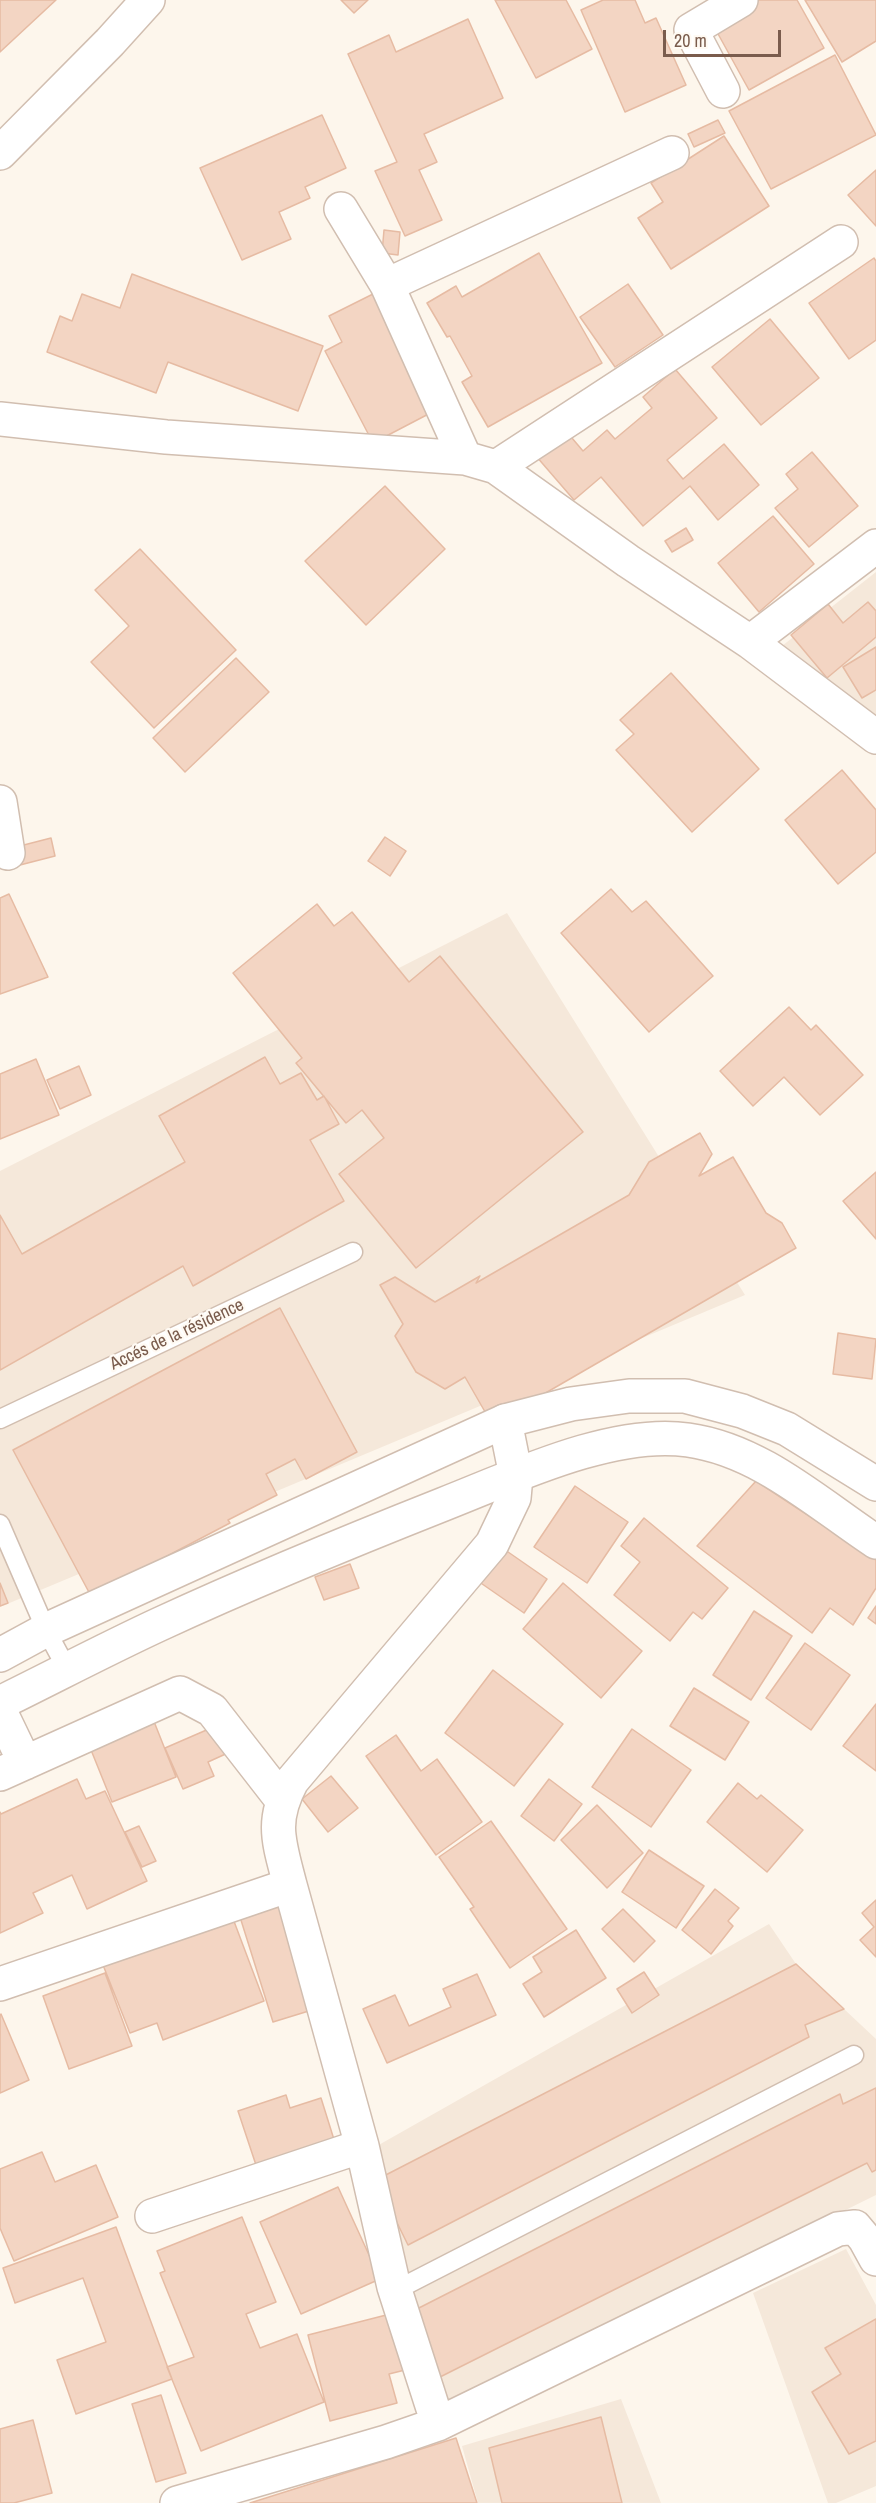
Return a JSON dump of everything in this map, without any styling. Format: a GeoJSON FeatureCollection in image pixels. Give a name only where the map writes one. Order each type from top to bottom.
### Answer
{"type":"FeatureCollection","features":[{"type":"Feature","properties":{"kind":"street"},"geometry":{"type":"LineString","coordinates":[[0,153],[110,42],[148,0]]}},
{"type":"Feature","properties":{"kind":"street"},"geometry":{"type":"LineString","coordinates":[[723,91],[691,30],[741,0]]}},
{"type":"Feature","properties":{"kind":"street"},"geometry":{"type":"LineString","coordinates":[[387,285],[672,153]]}},
{"type":"Feature","properties":{"kind":"street"},"geometry":{"type":"LineString","coordinates":[[341,209],[387,285],[480,463]]}},
{"type":"Feature","properties":{"kind":"street"},"geometry":{"type":"LineString","coordinates":[[480,463],[841,242]]}},
{"type":"Feature","properties":{"kind":"street"},"geometry":{"type":"LineString","coordinates":[[0,420],[166,437],[480,463],[750,642],[876,737]]}},
{"type":"Feature","properties":{"kind":"street"},"geometry":{"type":"LineString","coordinates":[[750,642],[876,546]]}},
{"type":"Feature","properties":{"kind":"street"},"geometry":{"type":"LineString","coordinates":[[0,802],[8,853]]}},
{"type":"Feature","properties":{"kind":"street"},"geometry":{"type":"LineString","coordinates":[[0,1655],[46,1630],[505,1421],[571,1404],[629,1396],[685,1396],[742,1411],[787,1429],[876,1484]]}},
{"type":"Feature","properties":{"kind":"street"},"geometry":{"type":"LineString","coordinates":[[732,1450],[742,1411]]}},
{"type":"Feature","properties":{"kind":"street"},"geometry":{"type":"LineString","coordinates":[[438,2424],[394,2288],[362,2146],[280,1848],[277,1826],[282,1800],[292,1781],[492,1544],[514,1498],[516,1476],[505,1421]]}},
{"type":"Feature","properties":{"kind":"street"},"geometry":{"type":"LineString","coordinates":[[0,1703],[160,1624],[384,1527],[583,1451],[645,1440],[687,1440],[732,1450],[778,1475],[876,1542]]}},
{"type":"Feature","properties":{"kind":"street"},"geometry":{"type":"LineString","coordinates":[[0,1712],[12,1769],[180,1693],[212,1710],[282,1800]]}},
{"type":"Feature","properties":{"kind":"street"},"geometry":{"type":"LineString","coordinates":[[0,1984],[290,1885]]}},
{"type":"Feature","properties":{"kind":"street"},"geometry":{"type":"LineString","coordinates":[[152,2216],[362,2146]]}},
{"type":"Feature","properties":{"kind":"street"},"geometry":{"type":"LineString","coordinates":[[177,2503],[386,2442],[438,2424],[838,2229],[855,2227],[876,2259]]}},
{"type":"Feature","properties":{"kind":"lane","name":"Accés de la résidence"},"geometry":{"type":"LineString","coordinates":[[0,1419],[353,1252]]}},
{"type":"Feature","properties":{"kind":"lane"},"geometry":{"type":"LineString","coordinates":[[0,1524],[46,1630],[67,1670]]}},
{"type":"Feature","properties":{"kind":"lane"},"geometry":{"type":"LineString","coordinates":[[394,2288],[410,2283],[854,2055]]}},
{"type":"Feature","properties":{"kind":"shaded area"},"geometry":{"type":"Polygon","coordinates":[[[876,572],[876,731],[768,657],[876,572]]]}},
{"type":"Feature","properties":{"kind":"shaded area"},"geometry":{"type":"Polygon","coordinates":[[[507,913],[745,1295],[0,1607],[0,1171],[507,913]]]}},
{"type":"Feature","properties":{"kind":"shaded area"},"geometry":{"type":"Polygon","coordinates":[[[769,1924],[796,1964],[876,2039],[876,2195],[446,2407],[361,2155],[769,1924]]]}},
{"type":"Feature","properties":{"kind":"shaded area"},"geometry":{"type":"Polygon","coordinates":[[[846,2249],[876,2305],[876,2486],[836,2503],[828,2503],[753,2293],[846,2249]]]}},
{"type":"Feature","properties":{"kind":"shaded area"},"geometry":{"type":"Polygon","coordinates":[[[621,2399],[661,2503],[478,2503],[462,2446],[621,2399]]]}},
{"type":"Feature","properties":{"kind":"building"},"geometry":{"type":"Polygon","coordinates":[[[0,0],[56,0],[0,52],[0,0]]]}},
{"type":"Feature","properties":{"kind":"building"},"geometry":{"type":"Polygon","coordinates":[[[341,0],[368,0],[354,13],[341,0]]]}},
{"type":"Feature","properties":{"kind":"building"},"geometry":{"type":"Polygon","coordinates":[[[495,0],[566,0],[592,49],[536,78],[495,0]]]}},
{"type":"Feature","properties":{"kind":"building"},"geometry":{"type":"Polygon","coordinates":[[[603,0],[635,0],[645,23],[656,18],[686,85],[625,112],[581,10],[603,0]]]}},
{"type":"Feature","properties":{"kind":"building"},"geometry":{"type":"Polygon","coordinates":[[[754,0],[797,0],[824,48],[749,90],[712,23],[754,0]]]}},
{"type":"Feature","properties":{"kind":"building"},"geometry":{"type":"Polygon","coordinates":[[[805,0],[876,0],[876,41],[842,62],[805,0]]]}},
{"type":"Feature","properties":{"kind":"building"},"geometry":{"type":"Polygon","coordinates":[[[468,19],[503,98],[424,134],[437,162],[419,170],[442,220],[405,236],[375,171],[397,162],[348,54],[389,35],[396,52],[468,19]]]}},
{"type":"Feature","properties":{"kind":"building"},"geometry":{"type":"Polygon","coordinates":[[[835,55],[876,135],[771,189],[729,111],[835,55]]]}},
{"type":"Feature","properties":{"kind":"building"},"geometry":{"type":"Polygon","coordinates":[[[322,115],[346,168],[305,187],[310,198],[279,212],[291,239],[242,260],[200,168],[322,115]]]}},
{"type":"Feature","properties":{"kind":"building"},"geometry":{"type":"Polygon","coordinates":[[[718,120],[725,133],[694,147],[688,134],[718,120]]]}},
{"type":"Feature","properties":{"kind":"building"},"geometry":{"type":"Polygon","coordinates":[[[724,136],[769,206],[671,269],[638,218],[663,202],[651,183],[724,136]]]}},
{"type":"Feature","properties":{"kind":"building"},"geometry":{"type":"Polygon","coordinates":[[[876,170],[876,226],[848,195],[876,170]]]}},
{"type":"Feature","properties":{"kind":"building"},"geometry":{"type":"Polygon","coordinates":[[[384,230],[400,232],[398,255],[382,253],[384,230]]]}},
{"type":"Feature","properties":{"kind":"building"},"geometry":{"type":"Polygon","coordinates":[[[539,253],[602,363],[488,427],[462,382],[472,376],[450,336],[447,337],[427,303],[456,286],[462,297],[539,253]]]}},
{"type":"Feature","properties":{"kind":"building"},"geometry":{"type":"Polygon","coordinates":[[[874,258],[876,261],[876,340],[849,359],[809,303],[874,258]]]}},
{"type":"Feature","properties":{"kind":"building"},"geometry":{"type":"Polygon","coordinates":[[[132,274],[323,346],[298,411],[168,362],[156,393],[47,352],[60,316],[72,321],[82,294],[120,308],[132,274]]]}},
{"type":"Feature","properties":{"kind":"building"},"geometry":{"type":"Polygon","coordinates":[[[628,284],[663,335],[615,367],[580,317],[628,284]]]}},
{"type":"Feature","properties":{"kind":"building"},"geometry":{"type":"Polygon","coordinates":[[[379,291],[440,408],[373,443],[325,351],[342,342],[329,316],[379,291]]]}},
{"type":"Feature","properties":{"kind":"building"},"geometry":{"type":"Polygon","coordinates":[[[770,319],[819,378],[761,425],[712,367],[770,319]]]}},
{"type":"Feature","properties":{"kind":"building"},"geometry":{"type":"Polygon","coordinates":[[[675,369],[717,418],[667,460],[683,479],[724,444],[759,485],[718,520],[690,486],[643,526],[601,477],[574,500],[536,456],[566,431],[583,451],[607,430],[615,439],[652,408],[643,397],[675,369]]]}},
{"type":"Feature","properties":{"kind":"building"},"geometry":{"type":"Polygon","coordinates":[[[812,452],[858,506],[809,547],[775,508],[798,489],[786,474],[812,452]]]}},
{"type":"Feature","properties":{"kind":"building"},"geometry":{"type":"Polygon","coordinates":[[[385,486],[445,549],[366,625],[305,561],[385,486]]]}},
{"type":"Feature","properties":{"kind":"building"},"geometry":{"type":"Polygon","coordinates":[[[773,516],[814,564],[759,612],[718,563],[773,516]]]}},
{"type":"Feature","properties":{"kind":"building"},"geometry":{"type":"Polygon","coordinates":[[[686,528],[693,540],[672,552],[665,541],[686,528]]]}},
{"type":"Feature","properties":{"kind":"building"},"geometry":{"type":"Polygon","coordinates":[[[140,549],[236,650],[154,728],[91,662],[129,626],[95,590],[140,549]]]}},
{"type":"Feature","properties":{"kind":"building"},"geometry":{"type":"Polygon","coordinates":[[[868,602],[876,611],[876,637],[827,678],[791,635],[828,604],[843,623],[868,602]]]}},
{"type":"Feature","properties":{"kind":"building"},"geometry":{"type":"Polygon","coordinates":[[[876,647],[876,690],[862,698],[843,667],[876,647]]]}},
{"type":"Feature","properties":{"kind":"building"},"geometry":{"type":"Polygon","coordinates":[[[236,658],[269,692],[185,772],[153,738],[236,658]]]}},
{"type":"Feature","properties":{"kind":"building"},"geometry":{"type":"Polygon","coordinates":[[[671,673],[759,769],[692,832],[616,750],[634,734],[620,720],[671,673]]]}},
{"type":"Feature","properties":{"kind":"building"},"geometry":{"type":"Polygon","coordinates":[[[842,770],[876,810],[876,852],[838,884],[785,820],[842,770]]]}},
{"type":"Feature","properties":{"kind":"building"},"geometry":{"type":"Polygon","coordinates":[[[385,837],[406,851],[390,876],[368,861],[385,837]]]}},
{"type":"Feature","properties":{"kind":"building"},"geometry":{"type":"Polygon","coordinates":[[[51,838],[55,856],[20,865],[16,847],[51,838]]]}},
{"type":"Feature","properties":{"kind":"building"},"geometry":{"type":"Polygon","coordinates":[[[611,889],[632,912],[646,901],[713,976],[649,1032],[561,933],[611,889]]]}},
{"type":"Feature","properties":{"kind":"building"},"geometry":{"type":"Polygon","coordinates":[[[9,894],[48,977],[0,994],[0,898],[9,894]]]}},
{"type":"Feature","properties":{"kind":"building"},"geometry":{"type":"Polygon","coordinates":[[[317,904],[334,926],[352,912],[409,982],[440,956],[583,1132],[416,1268],[339,1174],[384,1138],[362,1110],[346,1123],[296,1063],[302,1058],[233,973],[317,904]]]}},
{"type":"Feature","properties":{"kind":"building"},"geometry":{"type":"Polygon","coordinates":[[[789,1007],[811,1030],[816,1025],[863,1075],[820,1115],[784,1077],[753,1106],[720,1071],[789,1007]]]}},
{"type":"Feature","properties":{"kind":"building"},"geometry":{"type":"Polygon","coordinates":[[[265,1057],[280,1084],[301,1073],[317,1100],[324,1096],[339,1124],[310,1140],[344,1201],[193,1286],[183,1266],[0,1370],[0,1215],[22,1254],[185,1162],[159,1116],[265,1057]]]}},
{"type":"Feature","properties":{"kind":"building"},"geometry":{"type":"Polygon","coordinates":[[[36,1059],[59,1115],[0,1139],[0,1074],[36,1059]]]}},
{"type":"Feature","properties":{"kind":"building"},"geometry":{"type":"Polygon","coordinates":[[[79,1066],[91,1095],[60,1109],[47,1080],[79,1066]]]}},
{"type":"Feature","properties":{"kind":"building"},"geometry":{"type":"Polygon","coordinates":[[[700,1133],[712,1154],[699,1176],[733,1157],[766,1213],[782,1223],[796,1248],[492,1424],[465,1377],[445,1389],[416,1372],[395,1336],[403,1324],[380,1285],[395,1277],[435,1302],[480,1276],[476,1283],[629,1195],[649,1162],[700,1133]]]}},
{"type":"Feature","properties":{"kind":"building"},"geometry":{"type":"Polygon","coordinates":[[[876,1172],[876,1239],[843,1201],[876,1172]]]}},
{"type":"Feature","properties":{"kind":"building"},"geometry":{"type":"Polygon","coordinates":[[[280,1308],[357,1452],[306,1479],[295,1459],[266,1474],[277,1495],[228,1520],[230,1523],[91,1596],[13,1450],[280,1308]]]}},
{"type":"Feature","properties":{"kind":"building"},"geometry":{"type":"Polygon","coordinates":[[[838,1333],[876,1339],[872,1379],[833,1374],[838,1333]]]}},
{"type":"Feature","properties":{"kind":"building"},"geometry":{"type":"Polygon","coordinates":[[[756,1481],[876,1560],[876,1588],[853,1625],[830,1608],[812,1633],[697,1546],[756,1481]]]}},
{"type":"Feature","properties":{"kind":"building"},"geometry":{"type":"Polygon","coordinates":[[[575,1486],[628,1522],[587,1583],[534,1547],[575,1486]]]}},
{"type":"Feature","properties":{"kind":"building"},"geometry":{"type":"Polygon","coordinates":[[[644,1518],[728,1588],[702,1619],[693,1612],[670,1641],[614,1595],[640,1562],[621,1546],[644,1518]]]}},
{"type":"Feature","properties":{"kind":"building"},"geometry":{"type":"Polygon","coordinates":[[[498,1545],[547,1579],[524,1613],[475,1579],[498,1545]]]}},
{"type":"Feature","properties":{"kind":"building"},"geometry":{"type":"Polygon","coordinates":[[[350,1564],[359,1588],[324,1600],[315,1577],[350,1564]]]}},
{"type":"Feature","properties":{"kind":"building"},"geometry":{"type":"Polygon","coordinates":[[[0,1583],[8,1603],[0,1606],[0,1583]]]}},
{"type":"Feature","properties":{"kind":"building"},"geometry":{"type":"Polygon","coordinates":[[[563,1583],[642,1651],[601,1698],[523,1629],[563,1583]]]}},
{"type":"Feature","properties":{"kind":"building"},"geometry":{"type":"Polygon","coordinates":[[[876,1606],[876,1624],[868,1618],[876,1606]]]}},
{"type":"Feature","properties":{"kind":"building"},"geometry":{"type":"Polygon","coordinates":[[[754,1611],[792,1636],[751,1700],[713,1675],[754,1611]]]}},
{"type":"Feature","properties":{"kind":"building"},"geometry":{"type":"Polygon","coordinates":[[[805,1643],[850,1675],[811,1730],[766,1698],[805,1643]]]}},
{"type":"Feature","properties":{"kind":"building"},"geometry":{"type":"Polygon","coordinates":[[[493,1670],[563,1724],[514,1786],[445,1733],[493,1670]]]}},
{"type":"Feature","properties":{"kind":"building"},"geometry":{"type":"Polygon","coordinates":[[[694,1688],[749,1722],[725,1760],[670,1726],[694,1688]]]}},
{"type":"Feature","properties":{"kind":"building"},"geometry":{"type":"Polygon","coordinates":[[[876,1704],[876,1771],[843,1746],[876,1704]]]}},
{"type":"Feature","properties":{"kind":"building"},"geometry":{"type":"Polygon","coordinates":[[[153,1719],[176,1777],[112,1802],[89,1745],[153,1719]]]}},
{"type":"Feature","properties":{"kind":"building"},"geometry":{"type":"Polygon","coordinates":[[[218,1725],[230,1752],[208,1762],[214,1776],[183,1789],[165,1748],[218,1725]]]}},
{"type":"Feature","properties":{"kind":"building"},"geometry":{"type":"Polygon","coordinates":[[[632,1729],[691,1770],[651,1827],[592,1787],[632,1729]]]}},
{"type":"Feature","properties":{"kind":"building"},"geometry":{"type":"Polygon","coordinates":[[[396,1735],[421,1771],[437,1759],[482,1822],[436,1855],[366,1756],[396,1735]]]}},
{"type":"Feature","properties":{"kind":"building"},"geometry":{"type":"Polygon","coordinates":[[[331,1776],[358,1808],[328,1832],[302,1799],[331,1776]]]}},
{"type":"Feature","properties":{"kind":"building"},"geometry":{"type":"Polygon","coordinates":[[[77,1779],[86,1799],[105,1791],[147,1881],[87,1909],[72,1875],[33,1893],[43,1913],[0,1933],[0,1812],[1,1814],[77,1779]]]}},
{"type":"Feature","properties":{"kind":"building"},"geometry":{"type":"Polygon","coordinates":[[[549,1779],[582,1804],[554,1841],[521,1816],[549,1779]]]}},
{"type":"Feature","properties":{"kind":"building"},"geometry":{"type":"Polygon","coordinates":[[[738,1783],[757,1799],[761,1795],[803,1830],[767,1872],[707,1822],[738,1783]]]}},
{"type":"Feature","properties":{"kind":"building"},"geometry":{"type":"Polygon","coordinates":[[[597,1805],[643,1853],[607,1888],[561,1840],[597,1805]]]}},
{"type":"Feature","properties":{"kind":"building"},"geometry":{"type":"Polygon","coordinates":[[[491,1821],[567,1929],[510,1968],[470,1909],[474,1907],[439,1857],[491,1821]]]}},
{"type":"Feature","properties":{"kind":"building"},"geometry":{"type":"Polygon","coordinates":[[[139,1826],[156,1861],[142,1867],[125,1832],[139,1826]]]}},
{"type":"Feature","properties":{"kind":"building"},"geometry":{"type":"Polygon","coordinates":[[[649,1850],[704,1886],[676,1928],[622,1892],[649,1850]]]}},
{"type":"Feature","properties":{"kind":"building"},"geometry":{"type":"Polygon","coordinates":[[[715,1889],[739,1908],[728,1921],[733,1926],[711,1954],[682,1930],[715,1889]]]}},
{"type":"Feature","properties":{"kind":"building"},"geometry":{"type":"Polygon","coordinates":[[[876,1900],[876,1957],[860,1940],[874,1927],[862,1913],[876,1900]]]}},
{"type":"Feature","properties":{"kind":"building"},"geometry":{"type":"Polygon","coordinates":[[[280,1904],[312,2010],[273,2022],[240,1917],[280,1904]]]}},
{"type":"Feature","properties":{"kind":"building"},"geometry":{"type":"Polygon","coordinates":[[[623,1909],[655,1941],[634,1962],[602,1929],[623,1909]]]}},
{"type":"Feature","properties":{"kind":"building"},"geometry":{"type":"Polygon","coordinates":[[[232,1916],[264,2001],[163,2040],[157,2023],[130,2033],[103,1965],[232,1916]]]}},
{"type":"Feature","properties":{"kind":"building"},"geometry":{"type":"Polygon","coordinates":[[[576,1930],[606,1978],[544,2017],[523,1984],[542,1972],[533,1957],[576,1930]]]}},
{"type":"Feature","properties":{"kind":"building"},"geometry":{"type":"Polygon","coordinates":[[[796,1964],[844,2009],[805,2025],[809,2037],[408,2245],[376,2180],[796,1964]]]}},
{"type":"Feature","properties":{"kind":"building"},"geometry":{"type":"Polygon","coordinates":[[[644,1972],[659,1995],[632,2013],[617,1989],[644,1972]]]}},
{"type":"Feature","properties":{"kind":"building"},"geometry":{"type":"Polygon","coordinates":[[[105,1973],[132,2046],[69,2069],[43,1996],[105,1973]]]}},
{"type":"Feature","properties":{"kind":"building"},"geometry":{"type":"Polygon","coordinates":[[[477,1974],[496,2015],[387,2063],[363,2009],[395,1995],[409,2026],[451,2007],[443,1989],[477,1974]]]}},
{"type":"Feature","properties":{"kind":"building"},"geometry":{"type":"Polygon","coordinates":[[[0,2015],[29,2080],[0,2093],[0,2015]]]}},
{"type":"Feature","properties":{"kind":"building"},"geometry":{"type":"Polygon","coordinates":[[[876,2088],[876,2170],[872,2172],[867,2163],[434,2380],[411,2312],[840,2094],[843,2104],[876,2088]]]}},
{"type":"Feature","properties":{"kind":"building"},"geometry":{"type":"Polygon","coordinates":[[[286,2095],[290,2108],[321,2098],[336,2146],[258,2171],[238,2111],[286,2095]]]}},
{"type":"Feature","properties":{"kind":"building"},"geometry":{"type":"Polygon","coordinates":[[[42,2152],[55,2182],[96,2165],[118,2217],[14,2261],[0,2228],[0,2169],[42,2152]]]}},
{"type":"Feature","properties":{"kind":"building"},"geometry":{"type":"Polygon","coordinates":[[[338,2187],[380,2279],[301,2314],[260,2222],[338,2187]]]}},
{"type":"Feature","properties":{"kind":"building"},"geometry":{"type":"Polygon","coordinates":[[[242,2217],[276,2302],[246,2314],[260,2348],[297,2334],[324,2402],[201,2451],[167,2367],[194,2357],[160,2273],[165,2271],[157,2251],[242,2217]]]}},
{"type":"Feature","properties":{"kind":"building"},"geometry":{"type":"Polygon","coordinates":[[[116,2227],[172,2379],[76,2414],[57,2360],[106,2342],[83,2278],[15,2303],[3,2268],[116,2227]]]}},
{"type":"Feature","properties":{"kind":"building"},"geometry":{"type":"Polygon","coordinates":[[[394,2313],[409,2369],[389,2374],[397,2403],[330,2421],[308,2335],[394,2313]]]}},
{"type":"Feature","properties":{"kind":"building"},"geometry":{"type":"Polygon","coordinates":[[[876,2319],[876,2441],[849,2454],[812,2392],[841,2374],[825,2348],[876,2319]]]}},
{"type":"Feature","properties":{"kind":"building"},"geometry":{"type":"Polygon","coordinates":[[[161,2395],[186,2473],[156,2482],[132,2404],[161,2395]]]}},
{"type":"Feature","properties":{"kind":"building"},"geometry":{"type":"Polygon","coordinates":[[[601,2417],[622,2503],[502,2503],[489,2448],[601,2417]]]}},
{"type":"Feature","properties":{"kind":"building"},"geometry":{"type":"Polygon","coordinates":[[[33,2420],[52,2493],[14,2503],[0,2503],[0,2429],[33,2420]]]}},
{"type":"Feature","properties":{"kind":"building"},"geometry":{"type":"Polygon","coordinates":[[[456,2438],[477,2503],[250,2503],[456,2438]]]}}]}
